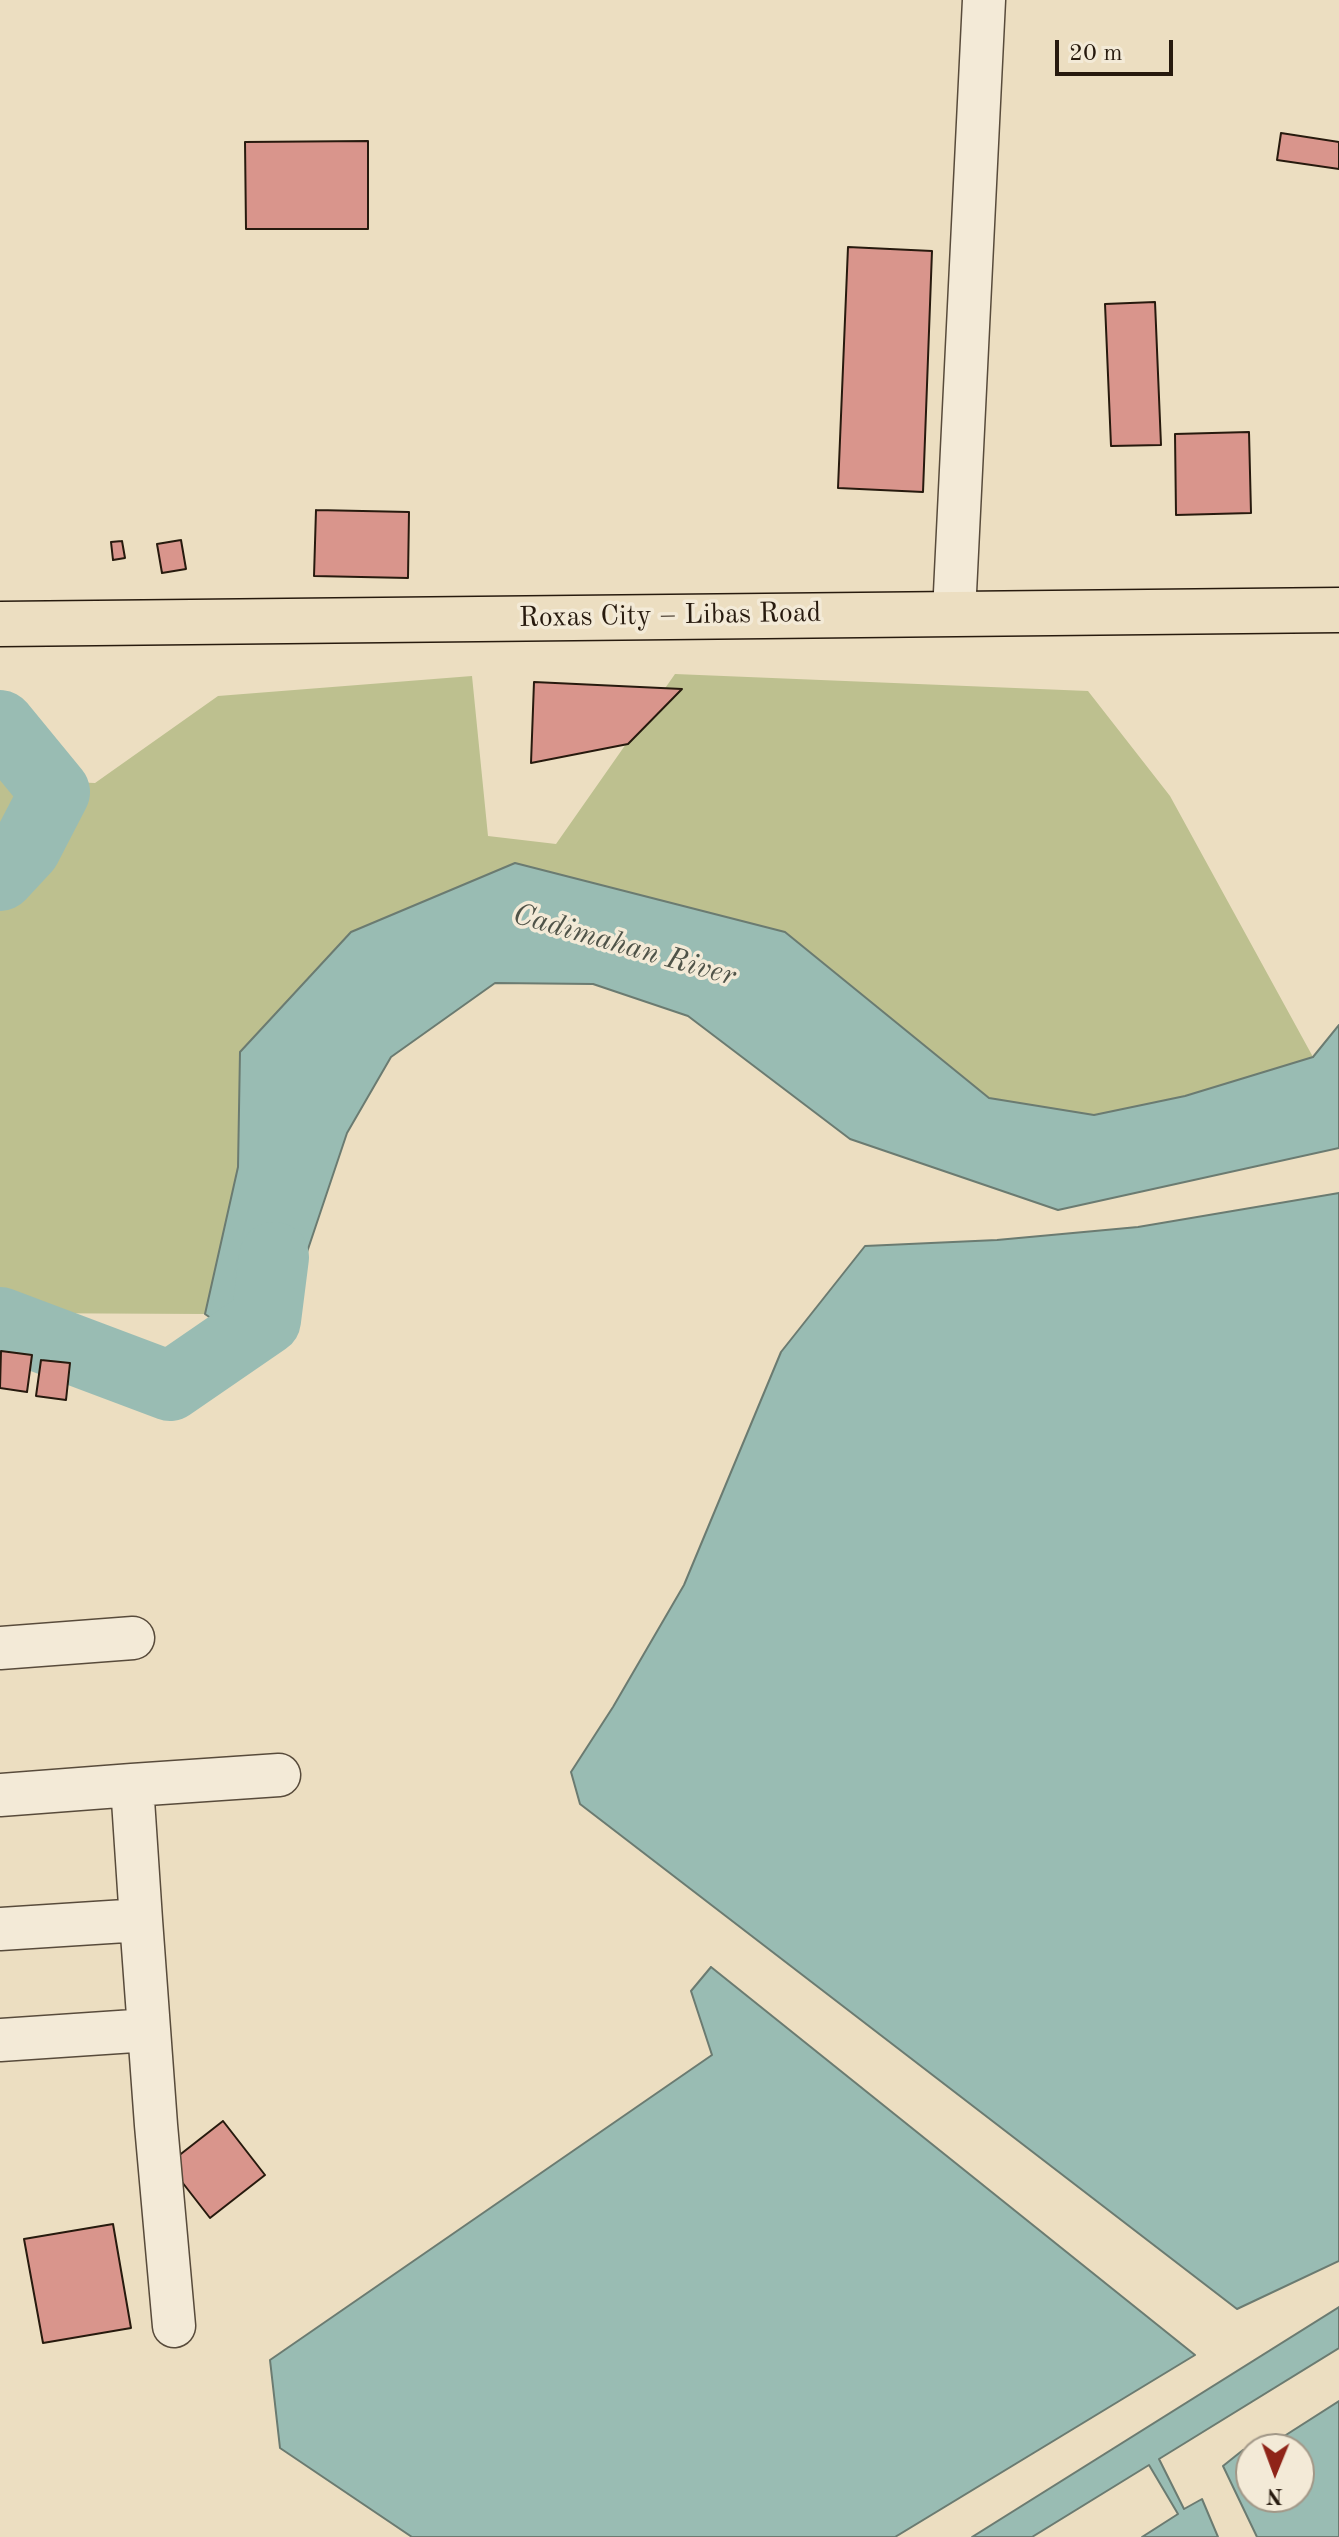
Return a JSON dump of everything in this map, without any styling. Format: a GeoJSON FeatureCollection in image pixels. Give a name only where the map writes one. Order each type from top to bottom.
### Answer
{"type":"FeatureCollection","features":[{"type":"Feature","properties":{"kind":"main road","name":"Roxas City – Libas Road"},"geometry":{"type":"LineString","coordinates":[[0,624],[1339,610]]}},
{"type":"Feature","properties":{"kind":"street"},"geometry":{"type":"LineString","coordinates":[[954,613],[984,0]]}},
{"type":"Feature","properties":{"kind":"street"},"geometry":{"type":"LineString","coordinates":[[0,1648],[133,1638]]}},
{"type":"Feature","properties":{"kind":"street"},"geometry":{"type":"LineString","coordinates":[[0,1795],[279,1775]]}},
{"type":"Feature","properties":{"kind":"street"},"geometry":{"type":"LineString","coordinates":[[132,1785],[174,2326]]}},
{"type":"Feature","properties":{"kind":"street"},"geometry":{"type":"LineString","coordinates":[[0,1929],[141,1920]]}},
{"type":"Feature","properties":{"kind":"street"},"geometry":{"type":"LineString","coordinates":[[0,2040],[149,2030]]}},
{"type":"Feature","properties":{"kind":"green space"},"geometry":{"type":"Polygon","coordinates":[[[675,674],[1088,691],[1170,796],[1313,1057],[1185,1096],[1094,1115],[989,1098],[785,932],[515,863],[240,1052],[238,1167],[205,1314],[0,1313],[0,779],[95,783],[218,696],[472,676],[488,836],[556,844],[675,674]]]}},
{"type":"Feature","properties":{"kind":"water"},"geometry":{"type":"Polygon","coordinates":[[[515,863],[785,932],[989,1098],[1094,1115],[1185,1096],[1313,1057],[1339,1025],[1339,1148],[1058,1210],[850,1139],[688,1016],[593,984],[495,983],[391,1057],[347,1133],[302,1267],[261,1354],[205,1314],[238,1167],[240,1052],[351,932],[515,863]]]}},
{"type":"Feature","properties":{"kind":"water"},"geometry":{"type":"Polygon","coordinates":[[[1339,1193],[1339,2261],[1237,2309],[580,1804],[571,1772],[684,1585],[781,1352],[865,1246],[997,1240],[1138,1227],[1339,1193]]]}},
{"type":"Feature","properties":{"kind":"water"},"geometry":{"type":"Polygon","coordinates":[[[711,1967],[1195,2355],[895,2537],[412,2537],[280,2448],[270,2360],[712,2055],[691,1991],[711,1967]]]}},
{"type":"Feature","properties":{"kind":"water"},"geometry":{"type":"Polygon","coordinates":[[[1339,2307],[1339,2348],[1159,2459],[1184,2509],[1202,2499],[1218,2537],[1142,2537],[1178,2514],[1149,2465],[1032,2537],[972,2537],[1339,2307]]]}},
{"type":"Feature","properties":{"kind":"water"},"geometry":{"type":"Polygon","coordinates":[[[1339,2401],[1339,2537],[1257,2537],[1246,2513],[1315,2513],[1315,2433],[1289,2433],[1339,2401]]]}},
{"type":"Feature","properties":{"kind":"water"},"geometry":{"type":"Polygon","coordinates":[[[1235,2456],[1235,2491],[1223,2466],[1235,2456]]]}},
{"type":"Feature","properties":{"kind":"building"},"geometry":{"type":"Polygon","coordinates":[[[1281,133],[1339,142],[1339,169],[1277,160],[1281,133]]]}},
{"type":"Feature","properties":{"kind":"building"},"geometry":{"type":"Polygon","coordinates":[[[368,141],[368,229],[246,229],[245,142],[368,141]]]}},
{"type":"Feature","properties":{"kind":"building"},"geometry":{"type":"Polygon","coordinates":[[[848,247],[932,251],[923,492],[838,488],[848,247]]]}},
{"type":"Feature","properties":{"kind":"building"},"geometry":{"type":"Polygon","coordinates":[[[1155,302],[1161,445],[1111,446],[1105,304],[1155,302]]]}},
{"type":"Feature","properties":{"kind":"building"},"geometry":{"type":"Polygon","coordinates":[[[1249,432],[1251,513],[1176,515],[1175,434],[1249,432]]]}},
{"type":"Feature","properties":{"kind":"building"},"geometry":{"type":"Polygon","coordinates":[[[316,510],[409,512],[408,578],[314,576],[316,510]]]}},
{"type":"Feature","properties":{"kind":"building"},"geometry":{"type":"Polygon","coordinates":[[[181,540],[186,569],[162,573],[157,544],[181,540]]]}},
{"type":"Feature","properties":{"kind":"building"},"geometry":{"type":"Polygon","coordinates":[[[122,541],[125,558],[113,560],[111,542],[122,541]]]}},
{"type":"Feature","properties":{"kind":"building"},"geometry":{"type":"Polygon","coordinates":[[[534,682],[682,689],[628,744],[531,763],[534,682]]]}},
{"type":"Feature","properties":{"kind":"building"},"geometry":{"type":"Polygon","coordinates":[[[1,1351],[32,1355],[27,1392],[0,1388],[1,1351]]]}},
{"type":"Feature","properties":{"kind":"building"},"geometry":{"type":"Polygon","coordinates":[[[41,1360],[70,1363],[66,1400],[36,1396],[41,1360]]]}},
{"type":"Feature","properties":{"kind":"building"},"geometry":{"type":"Polygon","coordinates":[[[223,2121],[265,2175],[210,2218],[168,2164],[223,2121]]]}},
{"type":"Feature","properties":{"kind":"building"},"geometry":{"type":"Polygon","coordinates":[[[113,2224],[131,2328],[43,2343],[24,2239],[113,2224]]]}},
{"type":"Feature","properties":{"kind":"waterway","name":"Cadimahan River"},"geometry":{"type":"LineString","coordinates":[[0,725],[55,792],[26,848],[0,876]]}},
{"type":"Feature","properties":{"kind":"waterway","name":"Cadimahan River"},"geometry":{"type":"LineString","coordinates":[[0,1322],[170,1386],[266,1320],[274,1257]]}}]}
